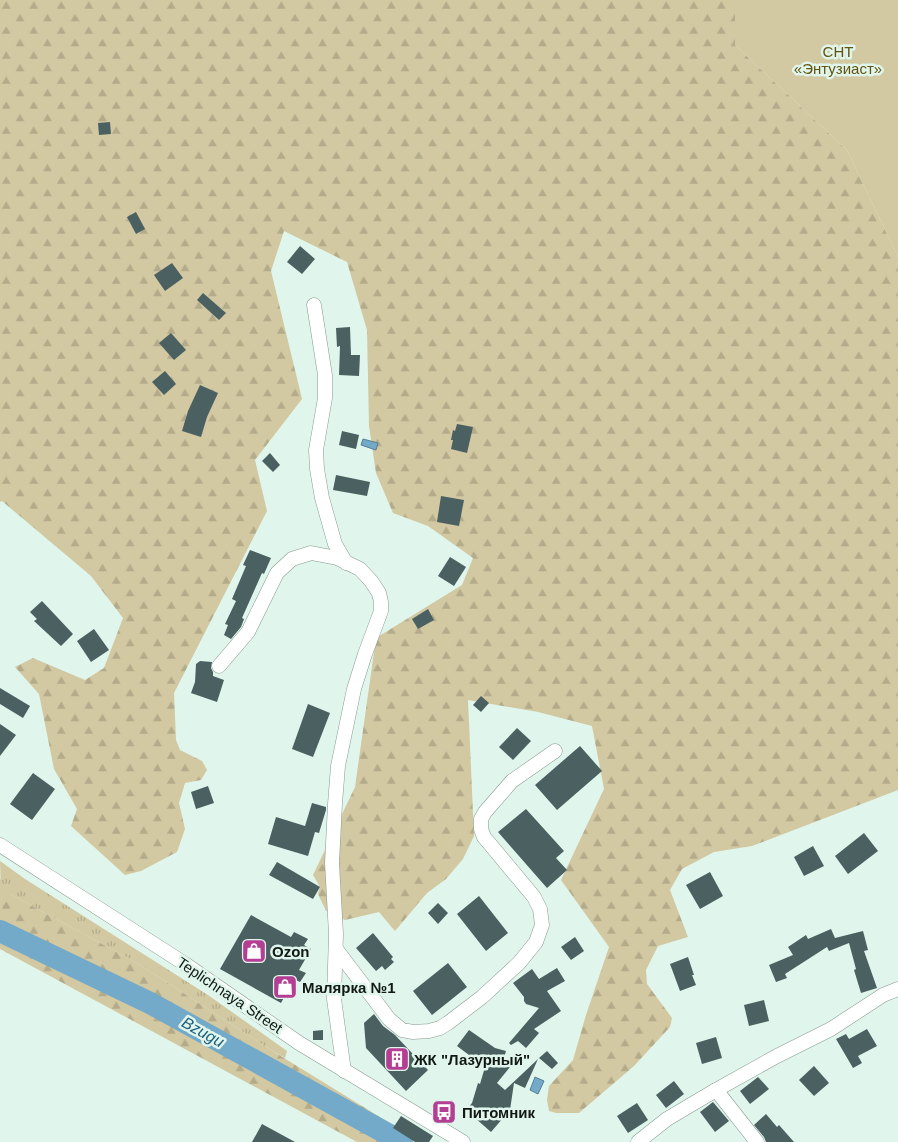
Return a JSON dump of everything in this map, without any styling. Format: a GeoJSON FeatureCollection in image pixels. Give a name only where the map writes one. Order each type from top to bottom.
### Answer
{"type":"FeatureCollection","features":[{"type":"Feature","properties":{"kind":"street"},"geometry":{"type":"LineString","coordinates":[[314,305],[325,375],[325,398],[316,450],[317,469],[322,498],[335,544],[346,563]]}},
{"type":"Feature","properties":{"kind":"street"},"geometry":{"type":"LineString","coordinates":[[219,666],[248,632],[277,573],[292,559],[312,553],[337,558],[360,569],[371,581],[378,593],[381,611],[354,689],[338,766],[335,804],[332,863],[336,949],[334,999],[344,1071]]}},
{"type":"Feature","properties":{"kind":"street"},"geometry":{"type":"LineString","coordinates":[[336,949],[389,1019],[402,1030],[413,1032],[440,1028],[482,997],[519,962],[536,942],[542,925],[540,909],[534,897],[484,837],[481,829],[481,820],[485,812],[512,781],[555,751]]}},
{"type":"Feature","properties":{"kind":"street","name":"Teplichnaya Street"},"geometry":{"type":"LineString","coordinates":[[0,845],[185,964],[299,1043],[463,1142]]}},
{"type":"Feature","properties":{"kind":"street"},"geometry":{"type":"LineString","coordinates":[[638,1142],[667,1119],[716,1090],[831,1029],[883,995],[898,989]]}},
{"type":"Feature","properties":{"kind":"street"},"geometry":{"type":"LineString","coordinates":[[716,1090],[757,1142]]}},
{"type":"Feature","properties":{"kind":"green space"},"geometry":{"type":"Polygon","coordinates":[[[0,0],[735,0],[735,45],[847,150],[898,257],[898,790],[752,846],[714,852],[682,869],[670,890],[688,937],[658,946],[646,970],[647,984],[672,1018],[670,1027],[634,1066],[579,1113],[556,1113],[549,1111],[547,1100],[549,1086],[573,1060],[609,947],[561,880],[604,789],[592,726],[538,712],[468,700],[474,836],[463,859],[446,879],[427,893],[395,931],[379,912],[345,920],[326,911],[318,894],[320,887],[313,875],[355,787],[376,638],[462,585],[473,558],[428,526],[393,513],[376,473],[369,426],[367,330],[347,262],[284,231],[271,271],[302,399],[255,460],[267,511],[174,693],[176,740],[180,750],[202,761],[207,770],[201,780],[185,783],[179,803],[185,829],[177,852],[141,871],[125,875],[71,826],[77,809],[54,769],[39,694],[15,667],[33,658],[85,680],[104,668],[123,618],[91,576],[2,501],[0,502],[0,0]]]}},
{"type":"Feature","properties":{"kind":"green space","name":"СНТ «Энтузиаст»"},"geometry":{"type":"Polygon","coordinates":[[[735,0],[898,0],[898,257],[847,150],[735,45],[735,0]]]}},
{"type":"Feature","properties":{"kind":"green space"},"geometry":{"type":"Polygon","coordinates":[[[0,861],[25,879],[208,995],[287,1051],[285,1058],[137,963],[12,895],[1,895],[0,861]]]}},
{"type":"Feature","properties":{"kind":"green space"},"geometry":{"type":"Polygon","coordinates":[[[0,878],[2,883],[1,895],[6,893],[12,895],[137,963],[271,1050],[388,1122],[409,1142],[357,1142],[0,949],[0,878]]]}},
{"type":"Feature","properties":{"kind":"water"},"geometry":{"type":"Polygon","coordinates":[[[363,439],[378,443],[376,450],[361,445],[363,439]]]}},
{"type":"Feature","properties":{"kind":"water"},"geometry":{"type":"Polygon","coordinates":[[[535,1077],[544,1081],[538,1094],[530,1090],[535,1077]]]}},
{"type":"Feature","properties":{"kind":"building"},"geometry":{"type":"Polygon","coordinates":[[[110,122],[111,134],[99,135],[98,123],[110,122]]]}},
{"type":"Feature","properties":{"kind":"building"},"geometry":{"type":"Polygon","coordinates":[[[136,212],[145,229],[136,234],[127,217],[136,212]]]}},
{"type":"Feature","properties":{"kind":"building"},"geometry":{"type":"Polygon","coordinates":[[[300,246],[315,259],[302,274],[287,262],[300,246]]]}},
{"type":"Feature","properties":{"kind":"building"},"geometry":{"type":"Polygon","coordinates":[[[172,263],[183,278],[165,291],[154,275],[172,263]]]}},
{"type":"Feature","properties":{"kind":"building"},"geometry":{"type":"Polygon","coordinates":[[[203,293],[226,313],[219,320],[197,300],[203,293]]]}},
{"type":"Feature","properties":{"kind":"building"},"geometry":{"type":"Polygon","coordinates":[[[350,327],[351,355],[360,355],[359,376],[339,375],[340,346],[337,347],[336,328],[350,327]]]}},
{"type":"Feature","properties":{"kind":"building"},"geometry":{"type":"Polygon","coordinates":[[[171,333],[186,350],[174,360],[159,343],[171,333]]]}},
{"type":"Feature","properties":{"kind":"building"},"geometry":{"type":"Polygon","coordinates":[[[165,371],[176,384],[164,395],[152,382],[165,371]]]}},
{"type":"Feature","properties":{"kind":"building"},"geometry":{"type":"Polygon","coordinates":[[[200,385],[218,393],[207,417],[201,437],[182,431],[188,411],[200,385]]]}},
{"type":"Feature","properties":{"kind":"building"},"geometry":{"type":"Polygon","coordinates":[[[457,424],[473,427],[467,453],[451,449],[453,430],[455,431],[457,424]]]}},
{"type":"Feature","properties":{"kind":"building"},"geometry":{"type":"Polygon","coordinates":[[[342,431],[359,435],[356,449],[339,445],[342,431]]]}},
{"type":"Feature","properties":{"kind":"building"},"geometry":{"type":"Polygon","coordinates":[[[270,453],[280,465],[273,472],[262,461],[270,453]]]}},
{"type":"Feature","properties":{"kind":"building"},"geometry":{"type":"Polygon","coordinates":[[[336,475],[370,482],[367,496],[333,490],[336,475]]]}},
{"type":"Feature","properties":{"kind":"building"},"geometry":{"type":"Polygon","coordinates":[[[441,496],[464,500],[459,526],[437,522],[441,496]]]}},
{"type":"Feature","properties":{"kind":"building"},"geometry":{"type":"Polygon","coordinates":[[[250,550],[271,558],[264,574],[262,573],[242,618],[244,619],[241,627],[231,639],[224,635],[228,625],[225,624],[236,601],[232,599],[246,566],[243,565],[250,550]]]}},
{"type":"Feature","properties":{"kind":"building"},"geometry":{"type":"Polygon","coordinates":[[[450,557],[466,567],[454,586],[438,576],[450,557]]]}},
{"type":"Feature","properties":{"kind":"building"},"geometry":{"type":"Polygon","coordinates":[[[42,601],[73,634],[61,646],[34,621],[37,619],[30,612],[42,601]]]}},
{"type":"Feature","properties":{"kind":"building"},"geometry":{"type":"Polygon","coordinates":[[[428,609],[434,620],[418,629],[412,619],[428,609]]]}},
{"type":"Feature","properties":{"kind":"building"},"geometry":{"type":"Polygon","coordinates":[[[94,629],[109,650],[91,662],[77,641],[94,629]]]}},
{"type":"Feature","properties":{"kind":"building"},"geometry":{"type":"Polygon","coordinates":[[[200,661],[212,662],[213,676],[224,680],[217,702],[191,693],[195,682],[196,664],[200,661]]]}},
{"type":"Feature","properties":{"kind":"building"},"geometry":{"type":"Polygon","coordinates":[[[0,688],[30,706],[23,718],[0,704],[0,688]]]}},
{"type":"Feature","properties":{"kind":"building"},"geometry":{"type":"Polygon","coordinates":[[[481,696],[489,703],[481,712],[473,705],[481,696]]]}},
{"type":"Feature","properties":{"kind":"building"},"geometry":{"type":"Polygon","coordinates":[[[308,704],[330,713],[313,757],[292,749],[308,704]]]}},
{"type":"Feature","properties":{"kind":"building"},"geometry":{"type":"Polygon","coordinates":[[[0,724],[16,735],[0,756],[0,724]]]}},
{"type":"Feature","properties":{"kind":"building"},"geometry":{"type":"Polygon","coordinates":[[[517,728],[531,741],[513,760],[499,747],[517,728]]]}},
{"type":"Feature","properties":{"kind":"building"},"geometry":{"type":"Polygon","coordinates":[[[580,746],[602,771],[557,810],[535,785],[580,746]]]}},
{"type":"Feature","properties":{"kind":"building"},"geometry":{"type":"Polygon","coordinates":[[[33,773],[55,789],[32,820],[10,804],[33,773]]]}},
{"type":"Feature","properties":{"kind":"building"},"geometry":{"type":"Polygon","coordinates":[[[208,786],[214,803],[196,809],[191,792],[208,786]]]}},
{"type":"Feature","properties":{"kind":"building"},"geometry":{"type":"Polygon","coordinates":[[[312,803],[326,807],[326,810],[319,833],[315,832],[308,856],[268,844],[276,817],[305,826],[312,803]]]}},
{"type":"Feature","properties":{"kind":"building"},"geometry":{"type":"Polygon","coordinates":[[[526,809],[564,851],[556,858],[567,870],[547,888],[498,832],[526,809]]]}},
{"type":"Feature","properties":{"kind":"building"},"geometry":{"type":"Polygon","coordinates":[[[864,833],[878,851],[848,874],[835,856],[864,833]]]}},
{"type":"Feature","properties":{"kind":"building"},"geometry":{"type":"Polygon","coordinates":[[[813,846],[824,866],[804,876],[794,857],[813,846]]]}},
{"type":"Feature","properties":{"kind":"building"},"geometry":{"type":"Polygon","coordinates":[[[277,862],[320,887],[313,899],[269,875],[277,862]]]}},
{"type":"Feature","properties":{"kind":"building"},"geometry":{"type":"Polygon","coordinates":[[[710,872],[723,896],[700,909],[686,885],[710,872]]]}},
{"type":"Feature","properties":{"kind":"building"},"geometry":{"type":"Polygon","coordinates":[[[479,896],[508,933],[486,951],[457,914],[479,896]]]}},
{"type":"Feature","properties":{"kind":"building"},"geometry":{"type":"Polygon","coordinates":[[[438,903],[448,913],[438,924],[428,913],[438,903]]]}},
{"type":"Feature","properties":{"kind":"building"},"geometry":{"type":"Polygon","coordinates":[[[251,915],[291,937],[294,932],[308,939],[304,945],[311,949],[299,970],[306,973],[300,982],[294,979],[281,1003],[220,969],[251,915]]]}},
{"type":"Feature","properties":{"kind":"building"},"geometry":{"type":"Polygon","coordinates":[[[831,929],[835,938],[863,931],[868,950],[864,951],[877,988],[861,993],[849,943],[829,951],[827,947],[785,974],[787,978],[776,982],[769,965],[793,955],[788,947],[806,935],[808,939],[831,929]]]}},
{"type":"Feature","properties":{"kind":"building"},"geometry":{"type":"Polygon","coordinates":[[[373,933],[393,957],[391,959],[394,962],[385,970],[382,966],[376,971],[356,948],[373,933]]]}},
{"type":"Feature","properties":{"kind":"building"},"geometry":{"type":"Polygon","coordinates":[[[575,937],[584,951],[571,960],[561,947],[575,937]]]}},
{"type":"Feature","properties":{"kind":"building"},"geometry":{"type":"Polygon","coordinates":[[[688,957],[696,985],[680,991],[670,964],[688,957]]]}},
{"type":"Feature","properties":{"kind":"building"},"geometry":{"type":"Polygon","coordinates":[[[448,963],[467,987],[432,1015],[413,991],[448,963]]]}},
{"type":"Feature","properties":{"kind":"building"},"geometry":{"type":"Polygon","coordinates":[[[557,968],[565,981],[547,991],[561,1011],[534,1029],[539,1033],[526,1048],[518,1041],[511,1045],[509,1043],[539,1008],[526,1004],[524,997],[513,983],[532,969],[539,979],[557,968]]]}},
{"type":"Feature","properties":{"kind":"building"},"geometry":{"type":"Polygon","coordinates":[[[764,1000],[769,1021],[749,1026],[744,1005],[764,1000]]]}},
{"type":"Feature","properties":{"kind":"building","name":"ЖК \"Лазурный\""},"geometry":{"type":"Polygon","coordinates":[[[374,1014],[383,1026],[395,1035],[428,1070],[406,1091],[366,1048],[364,1023],[374,1014]]]}},
{"type":"Feature","properties":{"kind":"building"},"geometry":{"type":"Polygon","coordinates":[[[867,1029],[877,1046],[858,1056],[862,1063],[853,1068],[836,1039],[846,1034],[849,1039],[867,1029]]]}},
{"type":"Feature","properties":{"kind":"building"},"geometry":{"type":"Polygon","coordinates":[[[323,1030],[323,1040],[313,1040],[313,1031],[323,1030]]]}},
{"type":"Feature","properties":{"kind":"building"},"geometry":{"type":"Polygon","coordinates":[[[469,1030],[495,1048],[506,1051],[504,1058],[514,1062],[497,1083],[505,1090],[538,1059],[525,1088],[514,1083],[510,1110],[491,1132],[466,1110],[472,1103],[485,1067],[457,1046],[469,1030]]]}},
{"type":"Feature","properties":{"kind":"building"},"geometry":{"type":"Polygon","coordinates":[[[716,1037],[722,1058],[702,1064],[696,1043],[716,1037]]]}},
{"type":"Feature","properties":{"kind":"building"},"geometry":{"type":"Polygon","coordinates":[[[547,1051],[558,1063],[552,1069],[539,1058],[547,1051]]]}},
{"type":"Feature","properties":{"kind":"building"},"geometry":{"type":"Polygon","coordinates":[[[814,1066],[829,1083],[814,1096],[799,1080],[814,1066]]]}},
{"type":"Feature","properties":{"kind":"building"},"geometry":{"type":"Polygon","coordinates":[[[758,1077],[769,1089],[750,1104],[740,1091],[758,1077]]]}},
{"type":"Feature","properties":{"kind":"building"},"geometry":{"type":"Polygon","coordinates":[[[674,1081],[684,1094],[666,1108],[656,1095],[674,1081]]]}},
{"type":"Feature","properties":{"kind":"building"},"geometry":{"type":"Polygon","coordinates":[[[713,1102],[729,1121],[715,1132],[700,1112],[713,1102]]]}},
{"type":"Feature","properties":{"kind":"building"},"geometry":{"type":"Polygon","coordinates":[[[637,1103],[648,1120],[628,1133],[617,1116],[637,1103]]]}},
{"type":"Feature","properties":{"kind":"building"},"geometry":{"type":"Polygon","coordinates":[[[766,1114],[794,1142],[766,1142],[754,1125],[766,1114]]]}},
{"type":"Feature","properties":{"kind":"building"},"geometry":{"type":"Polygon","coordinates":[[[401,1116],[433,1136],[429,1142],[415,1142],[393,1128],[401,1116]]]}},
{"type":"Feature","properties":{"kind":"building"},"geometry":{"type":"Polygon","coordinates":[[[262,1124],[295,1142],[252,1142],[262,1124]]]}},
{"type":"Feature","properties":{"kind":"waterway","name":"Bzugu"},"geometry":{"type":"LineString","coordinates":[[0,931],[150,1003],[402,1142]]}},
{"type":"Feature","properties":{"kind":"place","name":"Ozon"},"geometry":{"type":"Point","coordinates":[254,951]}},
{"type":"Feature","properties":{"kind":"place","name":"Малярка №1"},"geometry":{"type":"Point","coordinates":[285,987]}},
{"type":"Feature","properties":{"kind":"place","name":"ЖК \"Лазурный\""},"geometry":{"type":"Point","coordinates":[397,1059]}},
{"type":"Feature","properties":{"kind":"place","name":"Питомник"},"geometry":{"type":"Point","coordinates":[444,1112]}}]}
